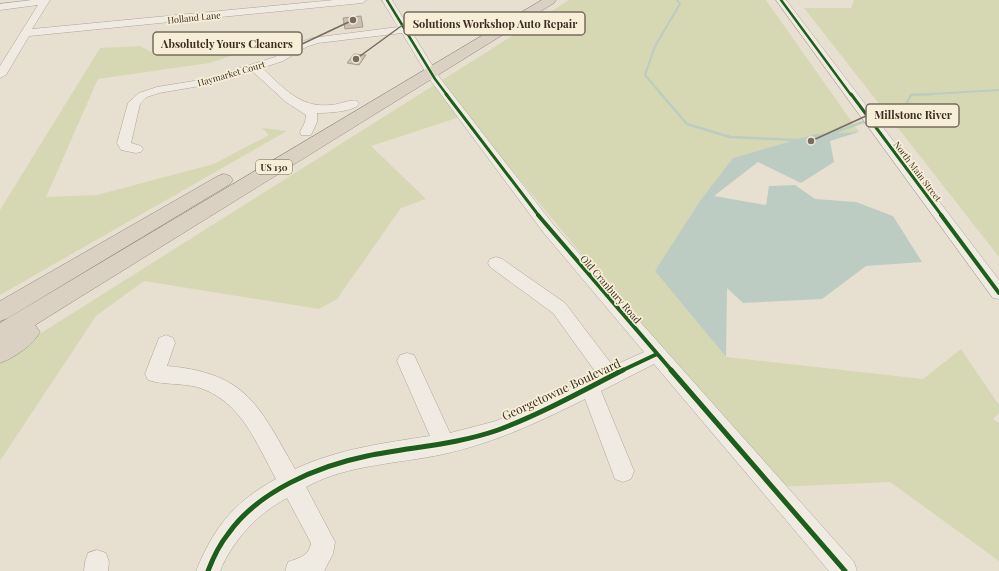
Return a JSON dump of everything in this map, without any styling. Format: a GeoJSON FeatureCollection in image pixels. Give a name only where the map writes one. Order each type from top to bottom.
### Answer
{"type":"FeatureCollection","features":[{"type":"Feature","properties":{"kind":"highway","name":"US 130"},"geometry":{"type":"LineString","coordinates":[[0,335],[156,240],[533,0]]}},
{"type":"Feature","properties":{"kind":"highway","name":"US 130"},"geometry":{"type":"LineString","coordinates":[[300,135],[353,104],[428,66],[550,0]]}},
{"type":"Feature","properties":{"kind":"highway"},"geometry":{"type":"LineString","coordinates":[[2,311],[237,172]]}},
{"type":"Feature","properties":{"kind":"highway"},"geometry":{"type":"LineString","coordinates":[[0,353],[156,240]]}},
{"type":"Feature","properties":{"kind":"street","name":"Holland Lane"},"geometry":{"type":"LineString","coordinates":[[25,33],[362,0]]}},
{"type":"Feature","properties":{"kind":"street","name":"Old Cranbury Road"},"geometry":{"type":"LineString","coordinates":[[387,0],[428,66],[548,228],[845,571]]}},
{"type":"Feature","properties":{"kind":"street","name":"North Main Street"},"geometry":{"type":"LineString","coordinates":[[781,0],[999,293]]}},
{"type":"Feature","properties":{"kind":"street"},"geometry":{"type":"LineString","coordinates":[[2,69],[45,1]]}},
{"type":"Feature","properties":{"kind":"street"},"geometry":{"type":"LineString","coordinates":[[0,6],[45,1]]}},
{"type":"Feature","properties":{"kind":"street","name":"Haymarket Court"},"geometry":{"type":"LineString","coordinates":[[136,149],[126,147],[124,142],[134,103],[137,99],[157,90],[208,82],[286,56],[302,45],[316,40],[406,29]]}},
{"type":"Feature","properties":{"kind":"street"},"geometry":{"type":"LineString","coordinates":[[254,67],[290,99],[304,107],[312,114],[311,122],[300,135]]}},
{"type":"Feature","properties":{"kind":"street"},"geometry":{"type":"LineString","coordinates":[[304,107],[326,110],[353,104]]}},
{"type":"Feature","properties":{"kind":"street"},"geometry":{"type":"LineString","coordinates":[[496,263],[559,308],[610,377]]}},
{"type":"Feature","properties":{"kind":"street"},"geometry":{"type":"LineString","coordinates":[[166,343],[155,374],[183,376],[203,380],[221,388],[237,398],[251,414],[291,483],[323,542],[323,552],[317,561],[310,568],[297,571]]}},
{"type":"Feature","properties":{"kind":"street","name":"Georgetowne Boulevard"},"geometry":{"type":"LineString","coordinates":[[208,571],[215,554],[228,533],[245,514],[264,498],[291,483],[339,463],[368,456],[444,444],[497,430],[529,417],[656,354]]}},
{"type":"Feature","properties":{"kind":"street"},"geometry":{"type":"LineString","coordinates":[[407,361],[444,444]]}},
{"type":"Feature","properties":{"kind":"street"},"geometry":{"type":"LineString","coordinates":[[590,387],[623,471]]}},
{"type":"Feature","properties":{"kind":"green space"},"geometry":{"type":"Polygon","coordinates":[[[569,0],[766,0],[859,132],[815,134],[733,158],[655,271],[726,357],[923,379],[961,349],[999,405],[999,413],[993,419],[999,423],[999,561],[890,482],[775,487],[466,115],[371,146],[426,199],[401,208],[337,299],[319,309],[144,281],[96,316],[0,461],[0,359],[569,0]]]}},
{"type":"Feature","properties":{"kind":"green space"},"geometry":{"type":"Polygon","coordinates":[[[854,0],[999,0],[999,257],[804,8],[851,8],[854,0]]]}},
{"type":"Feature","properties":{"kind":"green space"},"geometry":{"type":"Polygon","coordinates":[[[270,40],[244,52],[209,63],[98,79],[46,197],[97,195],[214,164],[269,135],[262,128],[287,131],[0,295],[0,210],[100,48],[140,46],[155,54],[270,40]]]}},
{"type":"Feature","properties":{"kind":"shaded area"},"geometry":{"type":"Polygon","coordinates":[[[859,132],[830,141],[834,162],[801,183],[758,162],[714,196],[766,205],[769,186],[795,185],[815,199],[856,202],[893,216],[922,262],[866,266],[822,299],[743,303],[727,288],[726,357],[655,271],[700,201],[733,158],[815,134],[859,132]]]}},
{"type":"Feature","properties":{"kind":"building"},"geometry":{"type":"Polygon","coordinates":[[[361,16],[363,27],[345,29],[343,18],[361,16]]]}},
{"type":"Feature","properties":{"kind":"building"},"geometry":{"type":"Polygon","coordinates":[[[354,54],[366,55],[359,65],[347,63],[354,54]]]}},
{"type":"Feature","properties":{"kind":"waterway"},"geometry":{"type":"LineString","coordinates":[[662,95],[645,75],[655,46],[680,4],[677,0]]}},
{"type":"Feature","properties":{"kind":"waterway"},"geometry":{"type":"LineString","coordinates":[[928,94],[999,90]]}},
{"type":"Feature","properties":{"kind":"waterway"},"geometry":{"type":"LineString","coordinates":[[661,94],[687,124],[730,137],[796,140]]}},
{"type":"Feature","properties":{"kind":"waterway"},"geometry":{"type":"LineString","coordinates":[[828,135],[860,123],[902,112],[911,95],[928,94]]}},
{"type":"Feature","properties":{"kind":"waterway"},"geometry":{"type":"LineString","coordinates":[[915,95],[928,94]]}},
{"type":"Feature","properties":{"kind":"waterway"},"geometry":{"type":"LineString","coordinates":[[928,94],[933,94]]}},
{"type":"Feature","properties":{"kind":"cycle path"},"geometry":{"type":"LineString","coordinates":[[387,0],[435,79],[548,228],[845,571]]}},
{"type":"Feature","properties":{"kind":"cycle path"},"geometry":{"type":"LineString","coordinates":[[781,0],[999,293]]}},
{"type":"Feature","properties":{"kind":"cycle path"},"geometry":{"type":"LineString","coordinates":[[208,571],[215,554],[228,533],[245,514],[264,498],[305,476],[339,463],[368,456],[444,444],[497,430],[529,417],[657,354]]}},
{"type":"Feature","properties":{"kind":"place","name":"Absolutely Yours Cleaners"},"geometry":{"type":"Point","coordinates":[353,20]}},
{"type":"Feature","properties":{"kind":"place","name":"Solutions Workshop Auto Repair"},"geometry":{"type":"Point","coordinates":[356,59]}},
{"type":"Feature","properties":{"kind":"place","name":"Millstone River"},"geometry":{"type":"Point","coordinates":[811,141]}}]}
